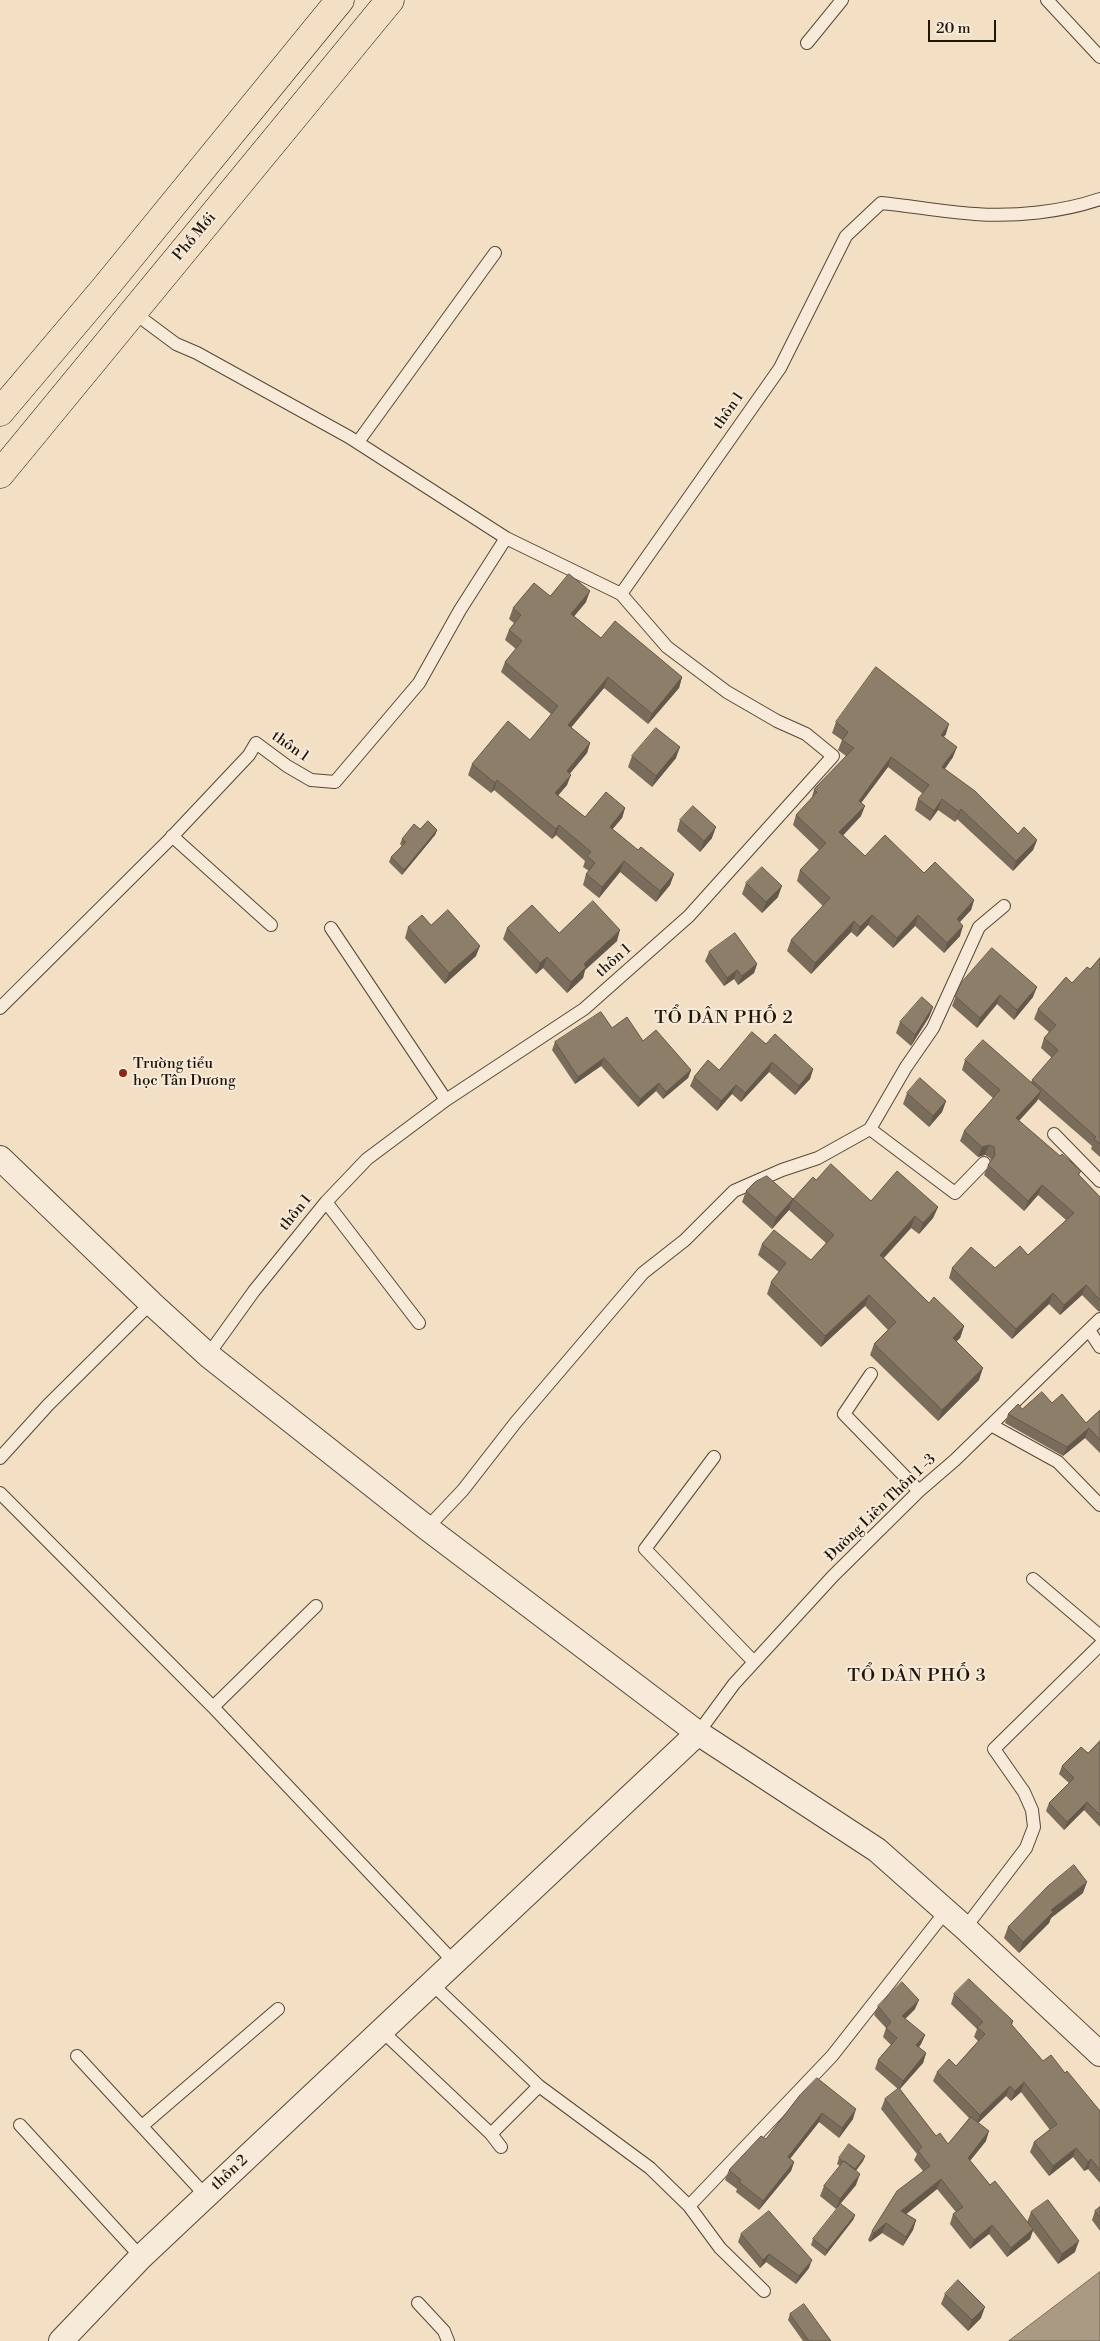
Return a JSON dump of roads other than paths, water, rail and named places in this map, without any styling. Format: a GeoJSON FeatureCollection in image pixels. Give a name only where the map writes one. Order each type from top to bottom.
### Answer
{"type":"FeatureCollection","features":[{"type":"Feature","properties":{"kind":"main road"},"geometry":{"type":"LineString","coordinates":[[0,412],[104,289],[340,0]]}},
{"type":"Feature","properties":{"kind":"main road","name":"Phố Mới"},"geometry":{"type":"LineString","coordinates":[[0,474],[390,0]]}},
{"type":"Feature","properties":{"kind":"street"},"geometry":{"type":"LineString","coordinates":[[0,1158],[151,1303],[208,1354],[427,1528],[698,1733],[877,1850],[965,1928],[1100,2054]]}},
{"type":"Feature","properties":{"kind":"street","name":"thôn 2"},"geometry":{"type":"LineString","coordinates":[[61,2341],[141,2257],[698,1733]]}},
{"type":"Feature","properties":{"kind":"lane"},"geometry":{"type":"LineString","coordinates":[[807,43],[842,0]]}},
{"type":"Feature","properties":{"kind":"lane"},"geometry":{"type":"LineString","coordinates":[[1047,0],[1100,57]]}},
{"type":"Feature","properties":{"kind":"lane","name":"thôn 1"},"geometry":{"type":"LineString","coordinates":[[621,594],[780,368],[846,236],[880,203],[977,214],[1033,213],[1074,208],[1100,199]]}},
{"type":"Feature","properties":{"kind":"lane"},"geometry":{"type":"LineString","coordinates":[[358,442],[495,253]]}},
{"type":"Feature","properties":{"kind":"lane"},"geometry":{"type":"LineString","coordinates":[[133,312],[176,344],[214,362],[358,442],[506,538]]}},
{"type":"Feature","properties":{"kind":"lane","name":"thôn 1"},"geometry":{"type":"LineString","coordinates":[[0,1008],[172,836],[249,755],[256,743],[287,766],[311,780],[335,782],[419,683],[460,610],[506,538],[621,594],[667,647],[727,692],[777,721],[806,734],[833,756],[689,916],[584,1009],[446,1100],[366,1158],[326,1202],[254,1291],[208,1354]]}},
{"type":"Feature","properties":{"kind":"lane"},"geometry":{"type":"LineString","coordinates":[[172,836],[271,925]]}},
{"type":"Feature","properties":{"kind":"lane"},"geometry":{"type":"LineString","coordinates":[[427,1528],[463,1490],[516,1422],[643,1273],[685,1240],[734,1192],[782,1170],[818,1158],[870,1129],[906,1067],[933,1028],[979,927],[1004,906]]}},
{"type":"Feature","properties":{"kind":"lane"},"geometry":{"type":"LineString","coordinates":[[331,928],[446,1100]]}},
{"type":"Feature","properties":{"kind":"lane"},"geometry":{"type":"LineString","coordinates":[[870,1129],[955,1194],[984,1163]]}},
{"type":"Feature","properties":{"kind":"lane"},"geometry":{"type":"LineString","coordinates":[[1054,1134],[1100,1181]]}},
{"type":"Feature","properties":{"kind":"lane"},"geometry":{"type":"LineString","coordinates":[[326,1202],[419,1323]]}},
{"type":"Feature","properties":{"kind":"lane"},"geometry":{"type":"LineString","coordinates":[[0,1458],[48,1405],[151,1303]]}},
{"type":"Feature","properties":{"kind":"lane","name":"Đường Liên Thôn 1 -3"},"geometry":{"type":"LineString","coordinates":[[698,1733],[734,1684],[834,1576],[919,1491],[991,1425],[1100,1319]]}},
{"type":"Feature","properties":{"kind":"lane"},"geometry":{"type":"LineString","coordinates":[[1089,1330],[1100,1347]]}},
{"type":"Feature","properties":{"kind":"lane"},"geometry":{"type":"LineString","coordinates":[[871,1374],[844,1414],[919,1491]]}},
{"type":"Feature","properties":{"kind":"lane"},"geometry":{"type":"LineString","coordinates":[[991,1425],[1058,1462],[1100,1505]]}},
{"type":"Feature","properties":{"kind":"lane"},"geometry":{"type":"LineString","coordinates":[[714,1457],[645,1549],[754,1662]]}},
{"type":"Feature","properties":{"kind":"lane"},"geometry":{"type":"LineString","coordinates":[[0,1493],[213,1707],[454,1962]]}},
{"type":"Feature","properties":{"kind":"lane"},"geometry":{"type":"LineString","coordinates":[[1033,1579],[1100,1636]]}},
{"type":"Feature","properties":{"kind":"lane"},"geometry":{"type":"LineString","coordinates":[[213,1707],[316,1606]]}},
{"type":"Feature","properties":{"kind":"lane"},"geometry":{"type":"LineString","coordinates":[[965,1928],[1026,1848],[1034,1826],[1032,1810],[1024,1792],[994,1749],[1100,1645]]}},
{"type":"Feature","properties":{"kind":"lane"},"geometry":{"type":"LineString","coordinates":[[689,2206],[832,2056],[946,1911]]}},
{"type":"Feature","properties":{"kind":"lane"},"geometry":{"type":"LineString","coordinates":[[432,1984],[539,2086],[650,2168],[689,2206],[720,2248],[764,2291]]}},
{"type":"Feature","properties":{"kind":"lane"},"geometry":{"type":"LineString","coordinates":[[142,2126],[278,2009]]}},
{"type":"Feature","properties":{"kind":"lane"},"geometry":{"type":"LineString","coordinates":[[381,2030],[491,2134],[501,2147]]}},
{"type":"Feature","properties":{"kind":"lane"},"geometry":{"type":"LineString","coordinates":[[77,2056],[206,2196]]}},
{"type":"Feature","properties":{"kind":"lane"},"geometry":{"type":"LineString","coordinates":[[491,2134],[539,2086]]}},
{"type":"Feature","properties":{"kind":"lane"},"geometry":{"type":"LineString","coordinates":[[20,2125],[141,2257]]}},
{"type":"Feature","properties":{"kind":"lane"},"geometry":{"type":"LineString","coordinates":[[418,2304],[444,2331],[448,2341]]}},
{"type":"Feature","properties":{"kind":"place","name":"Trường tiểu học Tân Dương"},"geometry":{"type":"Point","coordinates":[123,1073]}},
{"type":"Feature","properties":{"kind":"district","name":"TỔ DÂN PHỐ 2"},"geometry":{"type":"Point","coordinates":[724,1019]}},
{"type":"Feature","properties":{"kind":"district","name":"TỔ DÂN PHỐ 3"},"geometry":{"type":"Point","coordinates":[917,1677]}}]}
